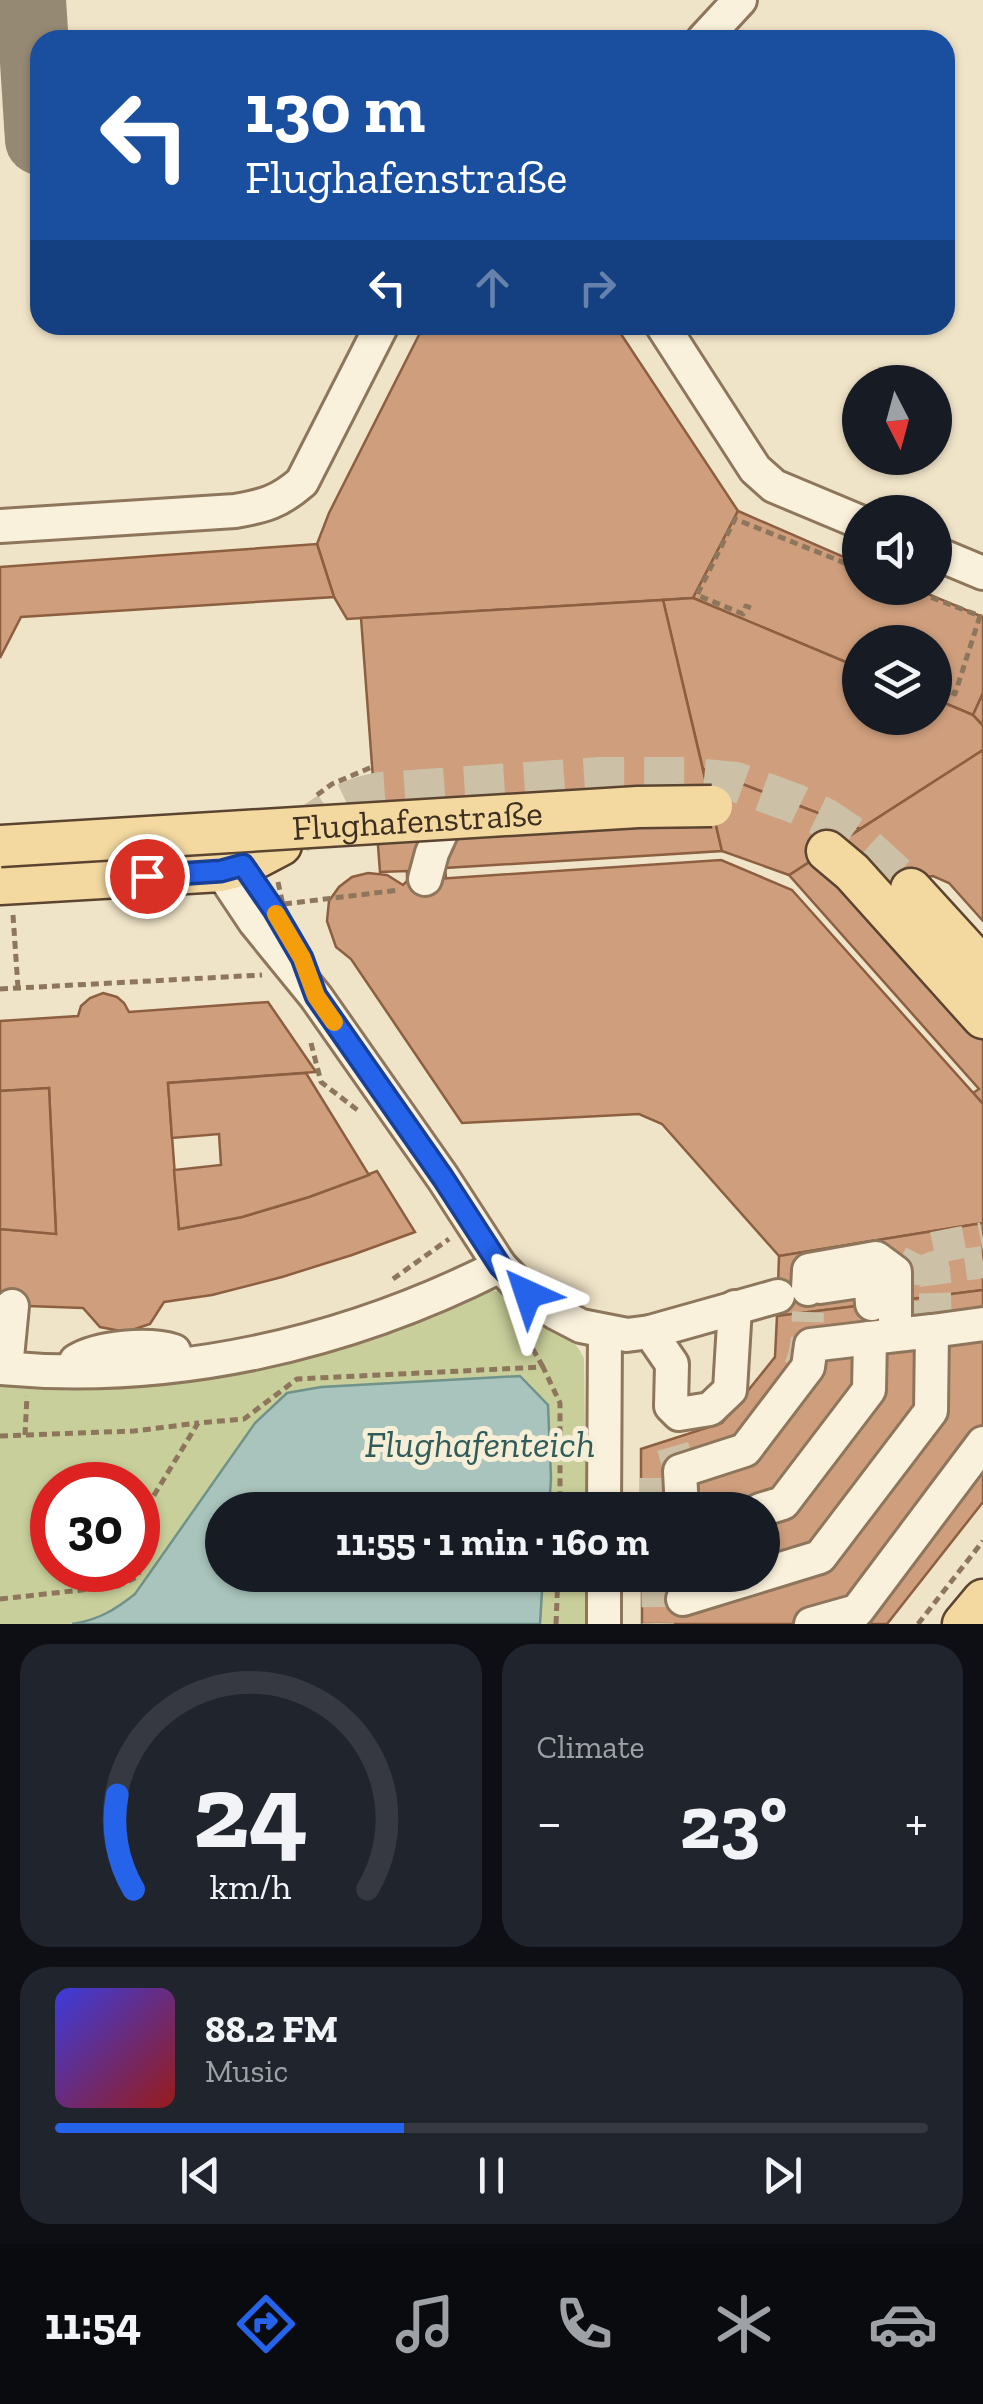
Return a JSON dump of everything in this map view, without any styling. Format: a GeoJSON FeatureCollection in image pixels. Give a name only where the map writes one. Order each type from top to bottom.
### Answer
{"type":"FeatureCollection","features":[{"type":"Feature","properties":{"kind":"main road","name":"Flughafenstraße"},"geometry":{"type":"LineString","coordinates":[[0,846],[638,807],[712,806]]}},
{"type":"Feature","properties":{"kind":"main road","name":"Flughafenstraße"},"geometry":{"type":"LineString","coordinates":[[6,893],[232,868],[281,846]]}},
{"type":"Feature","properties":{"kind":"main road"},"geometry":{"type":"LineString","coordinates":[[827,850],[852,872],[983,1018]]}},
{"type":"Feature","properties":{"kind":"main road"},"geometry":{"type":"LineString","coordinates":[[911,889],[983,968]]}},
{"type":"Feature","properties":{"kind":"main road"},"geometry":{"type":"LineString","coordinates":[[963,1624],[983,1600]]}},
{"type":"Feature","properties":{"kind":"street"},"geometry":{"type":"LineString","coordinates":[[712,30],[740,0]]}},
{"type":"Feature","properties":{"kind":"street"},"geometry":{"type":"LineString","coordinates":[[0,526],[235,511],[269,505],[302,482],[377,335]]}},
{"type":"Feature","properties":{"kind":"street"},"geometry":{"type":"LineString","coordinates":[[668,335],[755,469],[774,486],[842,514]]}},
{"type":"Feature","properties":{"kind":"street"},"geometry":{"type":"LineString","coordinates":[[952,560],[983,572]]}},
{"type":"Feature","properties":{"kind":"street"},"geometry":{"type":"LineString","coordinates":[[426,879],[447,820]]}},
{"type":"Feature","properties":{"kind":"street"},"geometry":{"type":"LineString","coordinates":[[232,868],[274,910],[302,958],[316,996],[500,1266],[528,1294],[581,1326],[626,1334],[650,1332],[736,1306],[798,1299],[860,1281],[871,1289],[872,1304]]}},
{"type":"Feature","properties":{"kind":"street"},"geometry":{"type":"LineString","coordinates":[[780,1504],[869,1390],[896,1272],[876,1258],[809,1270],[798,1299]]}},
{"type":"Feature","properties":{"kind":"street"},"geometry":{"type":"LineString","coordinates":[[12,1306],[3,1368],[127,1372],[207,1362],[344,1331],[393,1314],[500,1266]]}},
{"type":"Feature","properties":{"kind":"street"},"geometry":{"type":"LineString","coordinates":[[650,1332],[672,1364],[671,1406],[679,1414],[710,1410],[730,1390],[736,1306]]}},
{"type":"Feature","properties":{"kind":"street"},"geometry":{"type":"LineString","coordinates":[[681,1492],[680,1471],[745,1450],[808,1367],[811,1345],[983,1324]]}},
{"type":"Feature","properties":{"kind":"street"},"geometry":{"type":"LineString","coordinates":[[684,1600],[820,1557],[931,1411],[932,1330]]}},
{"type":"Feature","properties":{"kind":"street"},"geometry":{"type":"LineString","coordinates":[[604,1492],[605,1332]]}},
{"type":"Feature","properties":{"kind":"street"},"geometry":{"type":"LineString","coordinates":[[811,1624],[857,1611],[983,1443]]}},
{"type":"Feature","properties":{"kind":"street"},"geometry":{"type":"LineString","coordinates":[[604,1592],[604,1624]]}},
{"type":"Feature","properties":{"kind":"path"},"geometry":{"type":"LineString","coordinates":[[751,608],[746,606],[743,614],[697,596],[735,520],[842,562]]}},
{"type":"Feature","properties":{"kind":"path"},"geometry":{"type":"LineString","coordinates":[[951,605],[980,616],[955,694],[952,693]]}},
{"type":"Feature","properties":{"kind":"path"},"geometry":{"type":"LineString","coordinates":[[317,794],[372,767]]}},
{"type":"Feature","properties":{"kind":"path"},"geometry":{"type":"LineString","coordinates":[[6,893],[18,988]]}},
{"type":"Feature","properties":{"kind":"path"},"geometry":{"type":"LineString","coordinates":[[284,904],[358,894]]}},
{"type":"Feature","properties":{"kind":"path"},"geometry":{"type":"LineString","coordinates":[[0,989],[265,975]]}},
{"type":"Feature","properties":{"kind":"path"},"geometry":{"type":"LineString","coordinates":[[377,1286],[456,1234]]}},
{"type":"Feature","properties":{"kind":"path"},"geometry":{"type":"LineString","coordinates":[[0,1436],[134,1430],[244,1418],[297,1379],[544,1367],[560,1403],[560,1492]]}},
{"type":"Feature","properties":{"kind":"path"},"geometry":{"type":"LineString","coordinates":[[160,1484],[198,1423]]}},
{"type":"Feature","properties":{"kind":"path"},"geometry":{"type":"LineString","coordinates":[[918,1624],[983,1540]]}},
{"type":"Feature","properties":{"kind":"path"},"geometry":{"type":"LineString","coordinates":[[0,1599],[64,1592]]}},
{"type":"Feature","properties":{"kind":"path"},"geometry":{"type":"LineString","coordinates":[[556,1624],[557,1592]]}},
{"type":"Feature","properties":{"kind":"green space"},"geometry":{"type":"Polygon","coordinates":[[[497,1291],[570,1339],[584,1358],[586,1492],[205,1492],[205,1592],[586,1592],[587,1624],[0,1624],[0,1381],[30,1384],[497,1291]]]}},
{"type":"Feature","properties":{"kind":"water","name":"Flughafenteich"},"geometry":{"type":"Polygon","coordinates":[[[520,1376],[548,1405],[550,1492],[207,1492],[255,1423],[287,1393],[321,1387],[520,1376]]]}},
{"type":"Feature","properties":{"kind":"water","name":"Flughafenteich"},"geometry":{"type":"Polygon","coordinates":[[[205,1494],[205,1592],[542,1592],[540,1624],[72,1624],[106,1614],[136,1592],[160,1592],[160,1558],[205,1494]]]}},
{"type":"Feature","properties":{"kind":"building"},"geometry":{"type":"Polygon","coordinates":[[[419,335],[622,335],[738,511],[693,598],[347,619],[334,597],[317,544],[419,335]]]}},
{"type":"Feature","properties":{"kind":"building"},"geometry":{"type":"Polygon","coordinates":[[[738,511],[842,556],[842,605],[952,604],[983,617],[983,693],[973,715],[952,706],[952,625],[842,625],[842,660],[693,598],[738,511]]]}},
{"type":"Feature","properties":{"kind":"building"},"geometry":{"type":"Polygon","coordinates":[[[317,544],[334,597],[21,617],[0,658],[0,567],[317,544]]]}},
{"type":"Feature","properties":{"kind":"building"},"geometry":{"type":"Polygon","coordinates":[[[693,598],[842,660],[842,735],[952,735],[952,706],[973,715],[983,726],[983,750],[860,829],[703,769],[663,600],[693,598]]]}},
{"type":"Feature","properties":{"kind":"building"},"geometry":{"type":"Polygon","coordinates":[[[663,600],[722,851],[445,868],[446,878],[407,881],[407,871],[380,872],[361,618],[663,600]]]}},
{"type":"Feature","properties":{"kind":"building"},"geometry":{"type":"Polygon","coordinates":[[[983,693],[983,725],[973,715],[983,693]]]}},
{"type":"Feature","properties":{"kind":"building"},"geometry":{"type":"Polygon","coordinates":[[[983,750],[983,921],[949,883],[933,876],[924,877],[983,991],[983,1104],[973,1093],[979,1089],[789,875],[983,750]]]}},
{"type":"Feature","properties":{"kind":"building"},"geometry":{"type":"Polygon","coordinates":[[[703,769],[860,829],[789,875],[722,851],[703,769]]]}},
{"type":"Feature","properties":{"kind":"building"},"geometry":{"type":"Polygon","coordinates":[[[721,860],[792,890],[983,1104],[983,1223],[779,1256],[662,1124],[639,1114],[462,1123],[351,959],[336,947],[327,921],[329,901],[339,887],[352,877],[368,873],[387,875],[403,885],[407,881],[721,860]]]}},
{"type":"Feature","properties":{"kind":"building"},"geometry":{"type":"Polygon","coordinates":[[[103,993],[117,997],[129,1012],[268,1002],[316,1072],[168,1083],[179,1229],[242,1217],[377,1171],[415,1232],[282,1277],[212,1295],[164,1302],[150,1324],[126,1332],[100,1327],[83,1308],[0,1305],[0,1229],[56,1234],[49,1088],[0,1091],[0,1021],[78,1016],[81,1006],[103,993]]]}},
{"type":"Feature","properties":{"kind":"building"},"geometry":{"type":"Polygon","coordinates":[[[306,1073],[369,1175],[242,1217],[179,1229],[174,1170],[221,1165],[219,1134],[172,1138],[168,1083],[306,1073]]]}},
{"type":"Feature","properties":{"kind":"building"},"geometry":{"type":"Polygon","coordinates":[[[49,1088],[56,1234],[0,1229],[0,1091],[49,1088]]]}},
{"type":"Feature","properties":{"kind":"building"},"geometry":{"type":"Polygon","coordinates":[[[983,1223],[983,1290],[777,1316],[779,1256],[983,1223]]]}},
{"type":"Feature","properties":{"kind":"building"},"geometry":{"type":"Polygon","coordinates":[[[983,1290],[983,1502],[887,1624],[642,1624],[642,1592],[780,1592],[780,1492],[641,1492],[641,1449],[722,1423],[775,1357],[777,1316],[983,1290]]]}},
{"type":"Feature","properties":{"kind":"taxiway"},"geometry":{"type":"LineString","coordinates":[[31,0],[33,30]]}},
{"type":"Feature","properties":{"kind":"tunnel"},"geometry":{"type":"LineString","coordinates":[[296,835],[346,803],[381,792],[600,777],[685,777],[736,782],[825,818],[855,838],[911,889]]}},
{"type":"Feature","properties":{"kind":"tunnel"},"geometry":{"type":"LineString","coordinates":[[912,1333],[913,1269],[923,1250],[983,1238]]}},
{"type":"Feature","properties":{"kind":"tunnel"},"geometry":{"type":"LineString","coordinates":[[870,1278],[983,1262]]}},
{"type":"Feature","properties":{"kind":"tunnel"},"geometry":{"type":"LineString","coordinates":[[936,1325],[934,1267],[944,1265]]}},
{"type":"Feature","properties":{"kind":"tunnel"},"geometry":{"type":"LineString","coordinates":[[799,1369],[806,1349],[808,1312]]}},
{"type":"Feature","properties":{"kind":"tunnel"},"geometry":{"type":"LineString","coordinates":[[656,1492],[656,1468],[708,1453]]}},
{"type":"Feature","properties":{"kind":"tunnel"},"geometry":{"type":"LineString","coordinates":[[657,1592],[658,1624]]}},
{"type":"Feature","properties":{"kind":"slow traffic"},"geometry":{"type":"LineString","coordinates":[[276,914],[302,958],[316,996],[334,1022]]}},
{"type":"Feature","properties":{"kind":"route"},"geometry":{"type":"LineString","coordinates":[[147,876],[221,871],[243,865],[302,958],[316,996],[500,1266],[528,1294]]}}]}
